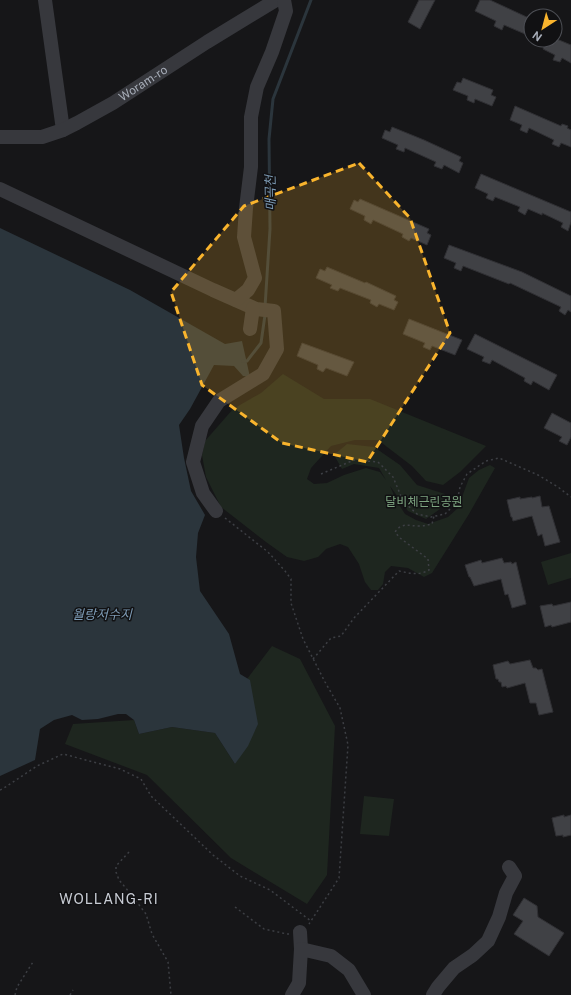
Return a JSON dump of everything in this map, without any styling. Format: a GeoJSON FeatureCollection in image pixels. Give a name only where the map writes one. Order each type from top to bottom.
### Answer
{"type":"FeatureCollection","features":[{"type":"Feature","properties":{"kind":"street"},"geometry":{"type":"LineString","coordinates":[[45,0],[63,130]]}},
{"type":"Feature","properties":{"kind":"street","name":"Woram-ro"},"geometry":{"type":"LineString","coordinates":[[0,137],[42,136],[63,130],[113,103],[207,42],[276,0]]}},
{"type":"Feature","properties":{"kind":"street"},"geometry":{"type":"LineString","coordinates":[[236,300],[248,290],[255,278],[244,237],[251,167],[251,117],[257,87],[272,52],[286,11],[284,0]]}},
{"type":"Feature","properties":{"kind":"street"},"geometry":{"type":"LineString","coordinates":[[0,189],[213,290],[261,309],[274,311],[277,349],[263,374],[219,401],[202,426],[194,462],[203,493],[216,511]]}},
{"type":"Feature","properties":{"kind":"street"},"geometry":{"type":"LineString","coordinates":[[250,329],[261,309]]}},
{"type":"Feature","properties":{"kind":"street"},"geometry":{"type":"LineString","coordinates":[[433,995],[454,968],[473,956],[488,941],[499,917],[506,893],[515,876],[509,867]]}},
{"type":"Feature","properties":{"kind":"street"},"geometry":{"type":"LineString","coordinates":[[292,995],[299,984],[301,949],[300,932]]}},
{"type":"Feature","properties":{"kind":"street"},"geometry":{"type":"LineString","coordinates":[[301,949],[331,956],[349,970],[364,995]]}},
{"type":"Feature","properties":{"kind":"path"},"geometry":{"type":"LineString","coordinates":[[321,474],[354,460],[378,462],[393,477],[403,501],[417,514],[431,517],[445,514],[457,502],[460,487],[467,474],[486,460],[499,458],[538,475],[571,497]]}},
{"type":"Feature","properties":{"kind":"path"},"geometry":{"type":"LineString","coordinates":[[216,511],[268,552],[291,579],[291,603],[303,639],[340,708],[348,745],[339,878],[311,921],[304,931],[287,934],[264,929],[235,907]]}},
{"type":"Feature","properties":{"kind":"path"},"geometry":{"type":"LineString","coordinates":[[313,659],[331,638],[341,636],[354,618],[399,571],[417,574],[425,573],[429,570],[428,559],[400,538],[396,532],[404,525],[419,526],[432,524],[434,516]]}},
{"type":"Feature","properties":{"kind":"path"},"geometry":{"type":"LineString","coordinates":[[0,790],[38,766],[63,754],[120,770],[141,778],[151,796],[213,855],[240,876],[270,890],[311,921]]}},
{"type":"Feature","properties":{"kind":"path"},"geometry":{"type":"LineString","coordinates":[[129,852],[116,866],[116,872],[119,880],[146,914],[152,934],[168,962],[171,995]]}},
{"type":"Feature","properties":{"kind":"path"},"geometry":{"type":"LineString","coordinates":[[15,995],[17,987],[33,962]]}},
{"type":"Feature","properties":{"kind":"path"},"geometry":{"type":"LineString","coordinates":[[70,995],[73,990]]}},
{"type":"Feature","properties":{"kind":"highlighted area"},"geometry":{"type":"Polygon","coordinates":[[[359,163],[410,218],[450,333],[367,462],[282,443],[202,385],[171,292],[244,206],[359,163]]]}},
{"type":"Feature","properties":{"kind":"green space","name":"달비체근린공원"},"geometry":{"type":"Polygon","coordinates":[[[283,374],[324,399],[370,399],[486,446],[460,472],[443,485],[426,481],[412,466],[378,440],[355,440],[331,446],[311,468],[307,479],[314,484],[327,483],[344,475],[366,468],[380,472],[386,480],[379,468],[354,464],[342,469],[334,455],[347,444],[374,447],[400,465],[417,485],[445,494],[440,509],[426,519],[408,511],[390,486],[396,500],[405,514],[428,524],[448,517],[458,508],[469,478],[479,470],[490,465],[495,468],[469,514],[432,573],[424,577],[408,568],[391,566],[385,572],[383,584],[378,590],[371,590],[365,582],[359,564],[348,547],[340,544],[326,549],[318,557],[304,561],[287,557],[221,507],[206,477],[202,455],[205,441],[233,409],[261,393],[283,374]]]}},
{"type":"Feature","properties":{"kind":"green space"},"geometry":{"type":"Polygon","coordinates":[[[571,553],[571,578],[548,585],[541,562],[571,553]]]}},
{"type":"Feature","properties":{"kind":"green space"},"geometry":{"type":"Polygon","coordinates":[[[272,646],[300,659],[335,726],[327,875],[307,904],[231,858],[147,775],[65,744],[73,724],[134,720],[139,734],[172,727],[215,733],[235,764],[257,726],[247,679],[272,646]]]}},
{"type":"Feature","properties":{"kind":"green space"},"geometry":{"type":"Polygon","coordinates":[[[364,796],[394,799],[389,836],[360,834],[364,796]]]}},
{"type":"Feature","properties":{"kind":"water","name":"월랑저수지"},"geometry":{"type":"Polygon","coordinates":[[[0,228],[130,290],[225,344],[242,341],[250,377],[243,376],[234,366],[214,365],[190,409],[179,425],[191,491],[205,515],[198,533],[196,557],[200,591],[229,634],[240,674],[250,680],[258,724],[248,746],[235,764],[215,733],[172,727],[139,734],[134,720],[126,714],[82,720],[72,715],[54,720],[40,729],[35,760],[0,776],[0,228]]]}},
{"type":"Feature","properties":{"kind":"building"},"geometry":{"type":"Polygon","coordinates":[[[419,0],[435,0],[420,29],[408,22],[419,0]]]}},
{"type":"Feature","properties":{"kind":"building"},"geometry":{"type":"Polygon","coordinates":[[[480,0],[490,0],[523,15],[523,33],[504,25],[502,30],[494,26],[496,21],[475,11],[480,0]]]}},
{"type":"Feature","properties":{"kind":"building"},"geometry":{"type":"Polygon","coordinates":[[[563,42],[571,45],[571,63],[562,58],[560,62],[553,60],[555,55],[543,49],[563,48],[563,42]]]}},
{"type":"Feature","properties":{"kind":"building"},"geometry":{"type":"Polygon","coordinates":[[[463,78],[493,90],[491,95],[496,97],[492,106],[475,99],[474,103],[467,100],[468,96],[453,90],[457,82],[461,83],[463,78]]]}},
{"type":"Feature","properties":{"kind":"building"},"geometry":{"type":"Polygon","coordinates":[[[515,106],[561,126],[562,124],[568,126],[567,128],[571,130],[571,147],[561,143],[559,147],[552,144],[554,140],[529,128],[527,133],[520,130],[522,125],[510,120],[515,106]]]}},
{"type":"Feature","properties":{"kind":"building"},"geometry":{"type":"Polygon","coordinates":[[[392,127],[461,157],[459,161],[463,163],[459,173],[444,165],[442,169],[434,166],[436,162],[405,148],[404,152],[396,149],[398,145],[382,138],[385,130],[390,132],[392,127]]]}},
{"type":"Feature","properties":{"kind":"building"},"geometry":{"type":"Polygon","coordinates":[[[481,174],[571,212],[571,222],[568,231],[561,227],[563,223],[542,213],[542,215],[528,209],[525,215],[518,211],[520,207],[495,197],[493,201],[486,198],[488,194],[475,188],[481,174]]]}},
{"type":"Feature","properties":{"kind":"building"},"geometry":{"type":"Polygon","coordinates":[[[360,199],[429,229],[427,233],[431,235],[427,245],[411,238],[409,241],[402,237],[403,234],[373,220],[371,224],[364,220],[365,216],[350,209],[354,200],[358,202],[360,199]]]}},
{"type":"Feature","properties":{"kind":"building"},"geometry":{"type":"Polygon","coordinates":[[[449,245],[522,272],[571,296],[571,312],[568,310],[565,315],[559,311],[561,307],[510,283],[509,284],[463,266],[461,271],[454,268],[456,263],[444,258],[449,245]]]}},
{"type":"Feature","properties":{"kind":"building"},"geometry":{"type":"Polygon","coordinates":[[[327,267],[365,283],[366,282],[396,296],[394,300],[398,302],[394,310],[379,304],[377,307],[370,303],[371,300],[340,288],[338,291],[330,288],[332,285],[316,278],[320,269],[325,271],[327,267]]]}},
{"type":"Feature","properties":{"kind":"building"},"geometry":{"type":"Polygon","coordinates":[[[409,319],[462,340],[455,355],[432,346],[430,350],[423,347],[425,343],[403,334],[409,319]]]}},
{"type":"Feature","properties":{"kind":"building"},"geometry":{"type":"Polygon","coordinates":[[[475,334],[557,375],[549,390],[533,381],[531,385],[524,381],[525,378],[492,360],[490,364],[482,361],[484,357],[467,349],[475,334]]]}},
{"type":"Feature","properties":{"kind":"building"},"geometry":{"type":"Polygon","coordinates":[[[302,343],[354,362],[347,376],[326,368],[323,372],[317,369],[318,365],[297,356],[302,343]]]}},
{"type":"Feature","properties":{"kind":"building"},"geometry":{"type":"Polygon","coordinates":[[[552,413],[571,423],[571,437],[567,445],[559,441],[562,437],[544,428],[552,413]]]}},
{"type":"Feature","properties":{"kind":"building"},"geometry":{"type":"Polygon","coordinates":[[[540,496],[542,507],[549,506],[560,542],[545,546],[542,534],[538,536],[532,516],[513,521],[507,500],[520,497],[520,499],[540,496]]]}},
{"type":"Feature","properties":{"kind":"building"},"geometry":{"type":"Polygon","coordinates":[[[502,558],[504,563],[511,562],[512,564],[516,562],[526,604],[512,608],[508,594],[505,595],[501,579],[474,586],[469,577],[465,565],[481,560],[482,563],[502,558]]]}},
{"type":"Feature","properties":{"kind":"building"},"geometry":{"type":"Polygon","coordinates":[[[571,602],[571,622],[552,627],[551,625],[545,627],[540,606],[552,604],[553,606],[571,602]]]}},
{"type":"Feature","properties":{"kind":"building"},"geometry":{"type":"Polygon","coordinates":[[[530,660],[533,668],[538,670],[542,669],[553,712],[539,715],[536,703],[530,703],[525,683],[507,688],[506,686],[502,687],[501,682],[496,679],[493,665],[508,661],[510,664],[530,660]]]}},
{"type":"Feature","properties":{"kind":"building"},"geometry":{"type":"Polygon","coordinates":[[[564,815],[564,817],[571,815],[571,835],[563,837],[563,835],[556,836],[552,818],[564,815]]]}},
{"type":"Feature","properties":{"kind":"building"},"geometry":{"type":"Polygon","coordinates":[[[524,898],[537,906],[538,917],[564,933],[549,956],[514,934],[523,921],[513,915],[524,898]]]}},
{"type":"Feature","properties":{"kind":"waterway","name":"매곡천"},"geometry":{"type":"LineString","coordinates":[[265,307],[270,229],[269,139],[273,99],[311,0]]}},
{"type":"Feature","properties":{"kind":"waterway","name":"매곡천"},"geometry":{"type":"LineString","coordinates":[[243,361],[247,361],[261,343],[265,315]]}},
{"type":"Feature","properties":{"kind":"district","name":"WOLLANG-RI"},"geometry":{"type":"Point","coordinates":[109,899]}}]}
